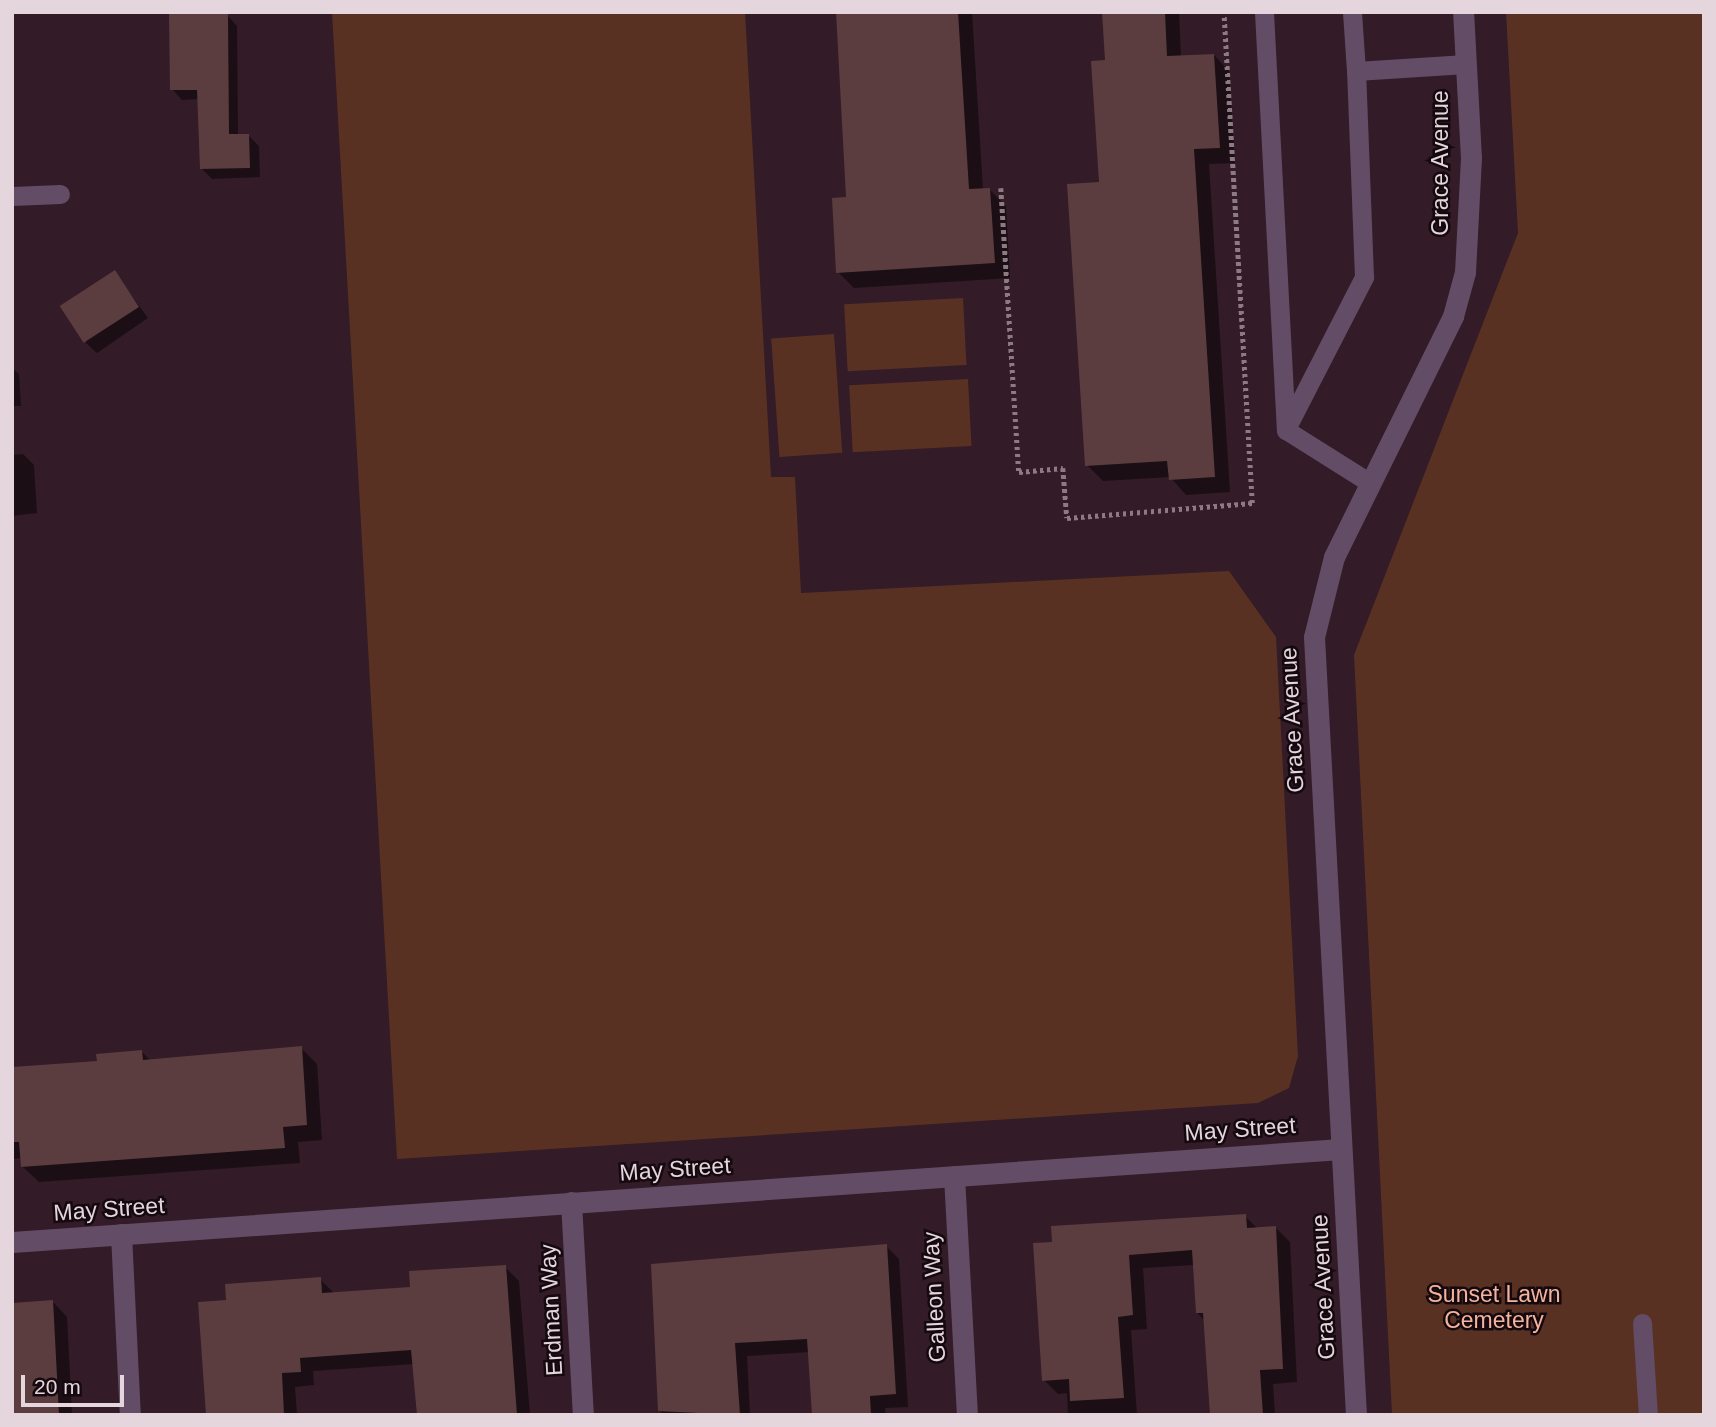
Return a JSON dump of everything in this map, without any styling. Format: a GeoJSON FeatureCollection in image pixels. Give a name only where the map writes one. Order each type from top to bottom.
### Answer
{"type":"FeatureCollection","features":[{"type":"Feature","properties":{"kind":"street","name":"Grace Avenue"},"geometry":{"type":"LineString","coordinates":[[1356,1415],[1314,637],[1334,557],[1453,316],[1465,272],[1472,158],[1463,12]]}},
{"type":"Feature","properties":{"kind":"street","name":"May Street"},"geometry":{"type":"LineString","coordinates":[[12,1242],[1341,1149]]}},
{"type":"Feature","properties":{"kind":"street","name":"Galleon Way"},"geometry":{"type":"LineString","coordinates":[[954,1176],[967,1415]]}},
{"type":"Feature","properties":{"kind":"street","name":"Erdman Way"},"geometry":{"type":"LineString","coordinates":[[571,1202],[583,1415]]}},
{"type":"Feature","properties":{"kind":"street"},"geometry":{"type":"LineString","coordinates":[[121,1234],[130,1415]]}},
{"type":"Feature","properties":{"kind":"lane"},"geometry":{"type":"LineString","coordinates":[[1264,12],[1286,430]]}},
{"type":"Feature","properties":{"kind":"lane"},"geometry":{"type":"LineString","coordinates":[[1286,430],[1364,277],[1352,12]]}},
{"type":"Feature","properties":{"kind":"lane"},"geometry":{"type":"LineString","coordinates":[[1356,71],[1466,64]]}},
{"type":"Feature","properties":{"kind":"lane"},"geometry":{"type":"LineString","coordinates":[[12,196],[60,194]]}},
{"type":"Feature","properties":{"kind":"lane"},"geometry":{"type":"LineString","coordinates":[[1286,430],[1370,483]]}},
{"type":"Feature","properties":{"kind":"lane"},"geometry":{"type":"LineString","coordinates":[[1642,1323],[1648,1415]]}},
{"type":"Feature","properties":{"kind":"path"},"geometry":{"type":"LineString","coordinates":[[1001,188],[1020,472],[1063,468],[1067,518],[1252,503],[1224,12]]}},
{"type":"Feature","properties":{"kind":"green space"},"geometry":{"type":"Polygon","coordinates":[[[332,12],[745,12],[771,477],[795,477],[801,593],[1229,571],[1276,637],[1298,1056],[1289,1088],[1258,1103],[397,1159],[332,12]]]}},
{"type":"Feature","properties":{"kind":"green space","name":"Sunset Lawn Cemetery"},"geometry":{"type":"Polygon","coordinates":[[[1506,12],[1704,12],[1704,1415],[1392,1415],[1354,655],[1518,233],[1506,12]]]}},
{"type":"Feature","properties":{"kind":"green space"},"geometry":{"type":"Polygon","coordinates":[[[963,298],[967,365],[848,371],[844,304],[963,298]]]}},
{"type":"Feature","properties":{"kind":"green space"},"geometry":{"type":"Polygon","coordinates":[[[834,334],[842,453],[779,457],[771,338],[834,334]]]}},
{"type":"Feature","properties":{"kind":"green space"},"geometry":{"type":"Polygon","coordinates":[[[968,379],[972,446],[853,452],[849,385],[968,379]]]}},
{"type":"Feature","properties":{"kind":"building"},"geometry":{"type":"Polygon","coordinates":[[[836,12],[958,12],[969,189],[990,188],[995,263],[836,273],[832,198],[846,197],[836,12]]]}},
{"type":"Feature","properties":{"kind":"building"},"geometry":{"type":"Polygon","coordinates":[[[1102,12],[1165,12],[1167,56],[1214,54],[1220,148],[1194,149],[1215,477],[1169,480],[1167,461],[1085,466],[1067,184],[1099,182],[1091,61],[1105,60],[1102,12]]]}},
{"type":"Feature","properties":{"kind":"building"},"geometry":{"type":"Polygon","coordinates":[[[169,14],[228,14],[229,134],[249,134],[250,168],[200,169],[197,90],[170,90],[169,14]]]}},
{"type":"Feature","properties":{"kind":"building"},"geometry":{"type":"Polygon","coordinates":[[[115,270],[139,307],[84,343],[60,306],[115,270]]]}},
{"type":"Feature","properties":{"kind":"building"},"geometry":{"type":"Polygon","coordinates":[[[302,1046],[307,1125],[283,1127],[285,1148],[21,1167],[19,1142],[12,1142],[12,1067],[97,1061],[96,1054],[142,1050],[143,1060],[302,1046]]]}},
{"type":"Feature","properties":{"kind":"building"},"geometry":{"type":"Polygon","coordinates":[[[1246,1214],[1247,1228],[1276,1226],[1283,1369],[1260,1370],[1263,1415],[1210,1415],[1203,1313],[1196,1313],[1192,1250],[1129,1255],[1133,1315],[1118,1317],[1124,1398],[1070,1401],[1069,1379],[1042,1381],[1033,1243],[1052,1242],[1051,1226],[1246,1214]]]}},
{"type":"Feature","properties":{"kind":"building"},"geometry":{"type":"Polygon","coordinates":[[[887,1244],[896,1394],[870,1396],[871,1415],[812,1415],[807,1339],[735,1343],[740,1415],[658,1411],[651,1264],[887,1244]]]}},
{"type":"Feature","properties":{"kind":"building"},"geometry":{"type":"Polygon","coordinates":[[[506,1265],[517,1415],[417,1415],[411,1350],[300,1358],[301,1372],[282,1373],[284,1415],[206,1415],[198,1302],[226,1300],[225,1284],[321,1277],[322,1293],[410,1287],[409,1271],[506,1265]]]}},
{"type":"Feature","properties":{"kind":"building"},"geometry":{"type":"Polygon","coordinates":[[[53,1300],[59,1415],[12,1415],[12,1303],[53,1300]]]}}]}
